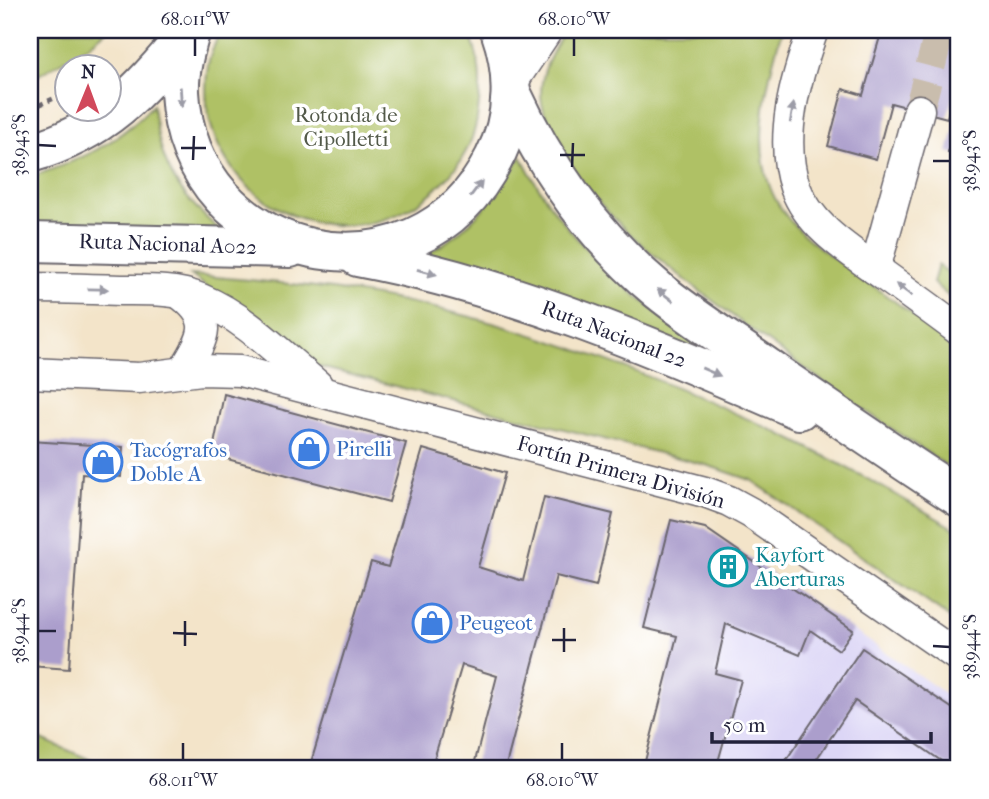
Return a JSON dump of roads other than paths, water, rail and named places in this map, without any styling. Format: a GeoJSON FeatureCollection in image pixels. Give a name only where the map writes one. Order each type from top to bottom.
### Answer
{"type":"FeatureCollection","features":[{"type":"Feature","properties":{"kind":"highway"},"geometry":{"type":"LineString","coordinates":[[30,153],[82,132],[115,112],[143,87],[191,30]]}},
{"type":"Feature","properties":{"kind":"highway"},"geometry":{"type":"LineString","coordinates":[[191,30],[183,60],[180,90],[183,121],[197,160],[207,178],[226,202],[250,222],[276,238],[321,250],[366,252],[422,234],[447,219],[468,199],[486,175],[508,121],[511,85],[506,48],[500,30]]}},
{"type":"Feature","properties":{"kind":"highway","name":"Ruta Nacional 22"},"geometry":{"type":"LineString","coordinates":[[511,85],[546,161],[569,196],[627,262],[689,313],[959,497]]}},
{"type":"Feature","properties":{"kind":"highway","name":"Ruta Nacional A022"},"geometry":{"type":"LineString","coordinates":[[30,242],[321,250]]}},
{"type":"Feature","properties":{"kind":"highway","name":"Ruta Nacional 22"},"geometry":{"type":"LineString","coordinates":[[321,250],[441,276],[591,324],[650,346],[881,446]]}},
{"type":"Feature","properties":{"kind":"main road"},"geometry":{"type":"LineString","coordinates":[[511,85],[543,30]]}},
{"type":"Feature","properties":{"kind":"street"},"geometry":{"type":"LineString","coordinates":[[813,30],[791,113],[788,150],[790,170],[805,208],[818,224],[959,330]]}},
{"type":"Feature","properties":{"kind":"street"},"geometry":{"type":"LineString","coordinates":[[875,269],[919,110]]}},
{"type":"Feature","properties":{"kind":"street","name":"Fortín Primera División"},"geometry":{"type":"LineString","coordinates":[[30,288],[177,292],[198,298],[239,321],[325,392]]}},
{"type":"Feature","properties":{"kind":"street"},"geometry":{"type":"LineString","coordinates":[[177,292],[199,310],[203,320],[199,344],[183,372]]}},
{"type":"Feature","properties":{"kind":"street","name":"Fortín Primera División"},"geometry":{"type":"LineString","coordinates":[[30,373],[139,378],[201,370],[240,371],[687,487],[729,501],[751,513],[959,657]]}},
{"type":"Feature","properties":{"kind":"tunnel"},"geometry":{"type":"LineString","coordinates":[[919,110],[940,30]]}},
{"type":"Feature","properties":{"kind":"place","name":"Pirelli"},"geometry":{"type":"Point","coordinates":[309,449]}},
{"type":"Feature","properties":{"kind":"place","name":"Tacógrafos Doble A"},"geometry":{"type":"Point","coordinates":[103,462]}},
{"type":"Feature","properties":{"kind":"place","name":"Kayfort Aberturas"},"geometry":{"type":"Point","coordinates":[728,567]}},
{"type":"Feature","properties":{"kind":"place","name":"Peugeot"},"geometry":{"type":"Point","coordinates":[432,623]}},
{"type":"Feature","properties":{"kind":"park label","name":"Rotonda de Cipolletti"},"geometry":{"type":"Point","coordinates":[346,127]}}]}
